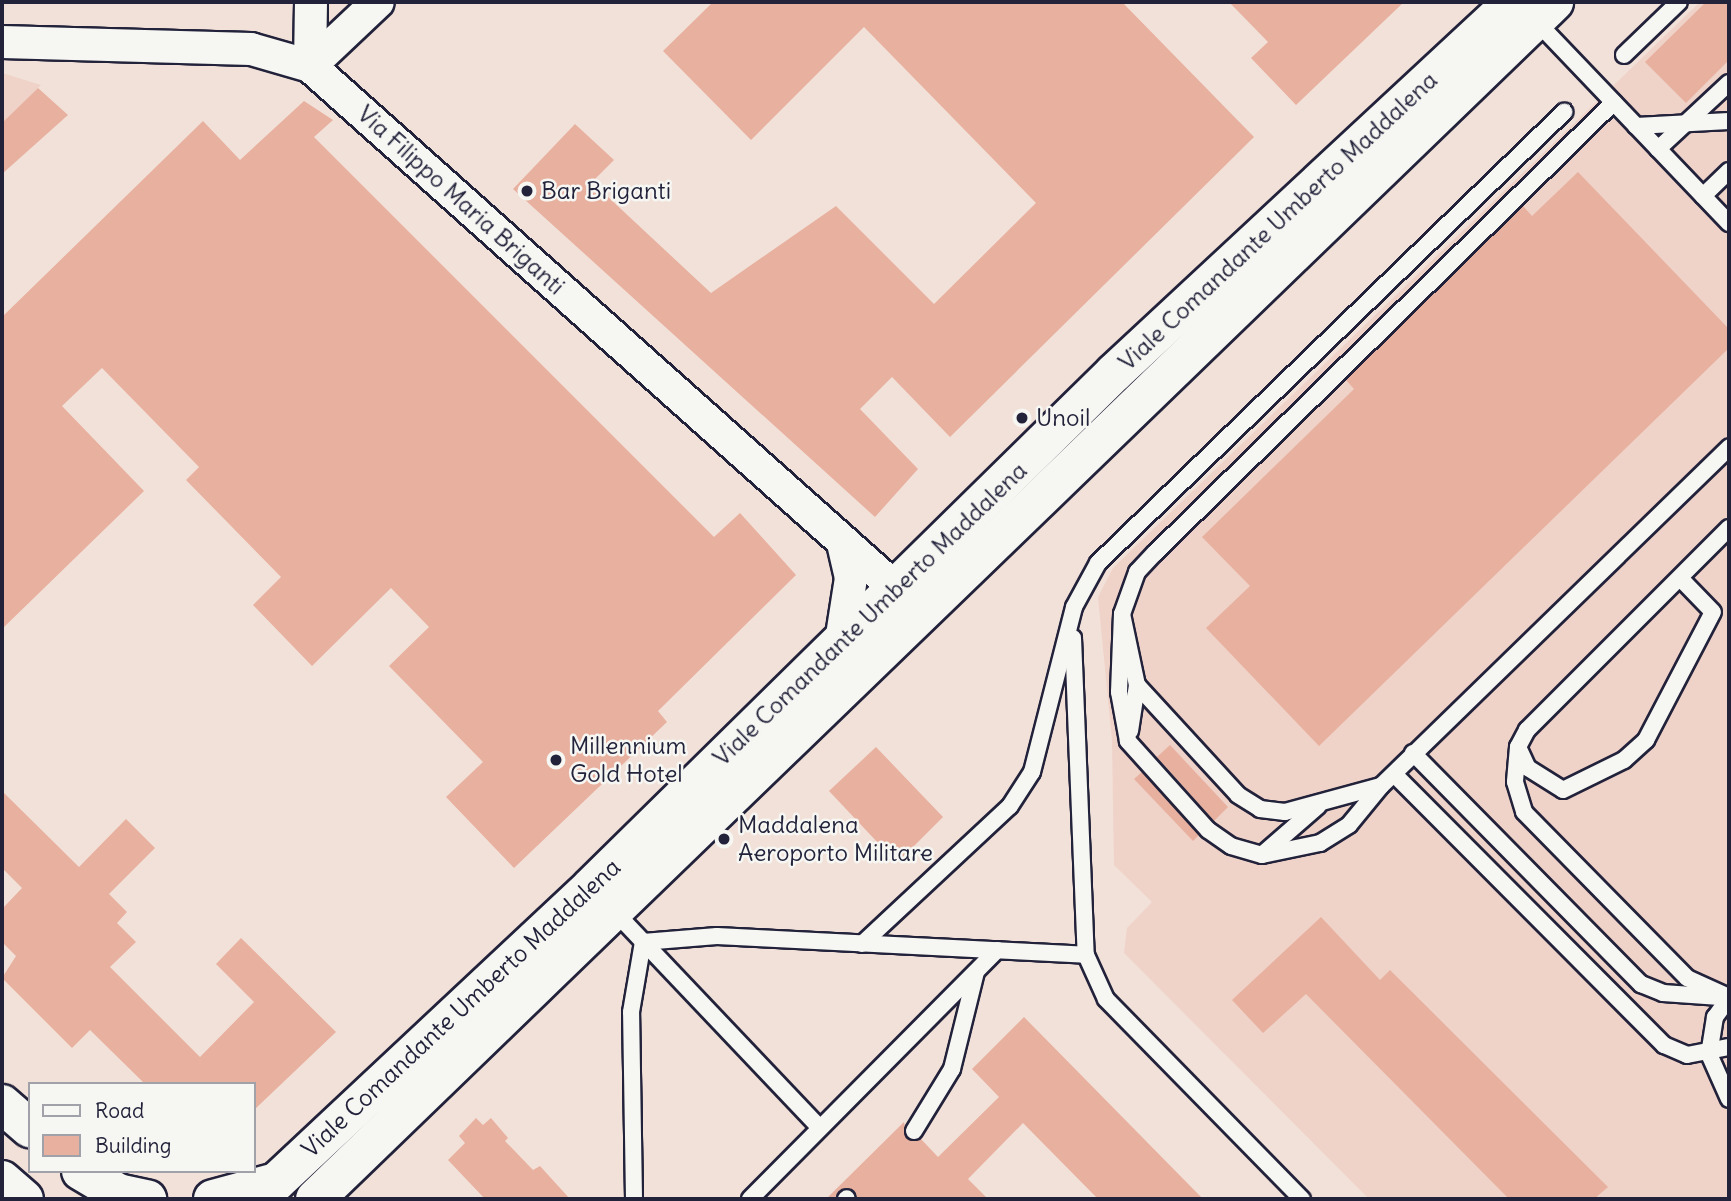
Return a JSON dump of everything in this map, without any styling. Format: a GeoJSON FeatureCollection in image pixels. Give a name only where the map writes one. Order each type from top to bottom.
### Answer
{"type":"FeatureCollection","features":[{"type":"Feature","properties":{"kind":"main road","name":"Viale Comandante Umberto Maddalena"},"geometry":{"type":"LineString","coordinates":[[267,1191],[603,900],[908,601],[1114,373],[1534,8]]}},
{"type":"Feature","properties":{"kind":"main road","name":"Viale Comandante Umberto Maddalena"},"geometry":{"type":"LineString","coordinates":[[315,1199],[603,900],[841,642],[908,601]]}},
{"type":"Feature","properties":{"kind":"main road"},"geometry":{"type":"LineString","coordinates":[[2,1104],[28,1126]]}},
{"type":"Feature","properties":{"kind":"main road"},"geometry":{"type":"LineString","coordinates":[[84,1173],[118,1193],[147,1199]]}},
{"type":"Feature","properties":{"kind":"main road"},"geometry":{"type":"LineString","coordinates":[[2,1180],[24,1199]]}},
{"type":"Feature","properties":{"kind":"main road"},"geometry":{"type":"LineString","coordinates":[[213,1199],[267,1191]]}},
{"type":"Feature","properties":{"kind":"street"},"geometry":{"type":"LineString","coordinates":[[310,66],[311,2]]}},
{"type":"Feature","properties":{"kind":"street"},"geometry":{"type":"LineString","coordinates":[[310,66],[378,2]]}},
{"type":"Feature","properties":{"kind":"street","name":"Via Filippo Maria Briganti"},"geometry":{"type":"LineString","coordinates":[[2,42],[251,49],[310,66],[908,601]]}},
{"type":"Feature","properties":{"kind":"street"},"geometry":{"type":"LineString","coordinates":[[841,642],[851,578],[843,542]]}},
{"type":"Feature","properties":{"kind":"lane"},"geometry":{"type":"LineString","coordinates":[[1624,55],[1679,2]]}},
{"type":"Feature","properties":{"kind":"lane"},"geometry":{"type":"LineString","coordinates":[[1534,8],[1614,102],[1729,223]]}},
{"type":"Feature","properties":{"kind":"lane"},"geometry":{"type":"LineString","coordinates":[[1658,149],[1729,83]]}},
{"type":"Feature","properties":{"kind":"lane"},"geometry":{"type":"LineString","coordinates":[[1614,102],[1155,553],[1132,583],[1122,614],[1119,692],[1128,741],[1208,830],[1231,846],[1262,855],[1320,843],[1349,825],[1413,752],[1729,447]]}},
{"type":"Feature","properties":{"kind":"lane"},"geometry":{"type":"LineString","coordinates":[[862,944],[1010,806],[1032,772],[1071,622],[1084,584],[1107,554],[1564,112]]}},
{"type":"Feature","properties":{"kind":"lane"},"geometry":{"type":"LineString","coordinates":[[1636,126],[1729,121]]}},
{"type":"Feature","properties":{"kind":"lane"},"geometry":{"type":"LineString","coordinates":[[1703,196],[1729,171]]}},
{"type":"Feature","properties":{"kind":"lane"},"geometry":{"type":"LineString","coordinates":[[1729,528],[1527,730],[1517,747],[1515,782],[1524,812],[1687,978],[1729,997]]}},
{"type":"Feature","properties":{"kind":"lane"},"geometry":{"type":"LineString","coordinates":[[1517,747],[1528,768],[1563,790],[1624,760],[1646,740],[1721,610],[1680,578]]}},
{"type":"Feature","properties":{"kind":"lane"},"geometry":{"type":"LineString","coordinates":[[1122,614],[1137,685],[1128,741]]}},
{"type":"Feature","properties":{"kind":"lane"},"geometry":{"type":"LineString","coordinates":[[1071,622],[1086,955],[1106,999],[1302,1199]]}},
{"type":"Feature","properties":{"kind":"lane"},"geometry":{"type":"LineString","coordinates":[[1137,685],[1238,795],[1260,809],[1285,812],[1318,806],[1381,786]]}},
{"type":"Feature","properties":{"kind":"lane"},"geometry":{"type":"LineString","coordinates":[[1413,752],[1641,984],[1686,997],[1729,997]]}},
{"type":"Feature","properties":{"kind":"lane"},"geometry":{"type":"LineString","coordinates":[[1394,774],[1648,1032],[1688,1055],[1709,1054],[1729,1047]]}},
{"type":"Feature","properties":{"kind":"lane"},"geometry":{"type":"LineString","coordinates":[[1262,855],[1318,806]]}},
{"type":"Feature","properties":{"kind":"lane"},"geometry":{"type":"LineString","coordinates":[[603,900],[819,1128]]}},
{"type":"Feature","properties":{"kind":"lane"},"geometry":{"type":"LineString","coordinates":[[643,943],[717,936],[1086,955]]}},
{"type":"Feature","properties":{"kind":"lane"},"geometry":{"type":"LineString","coordinates":[[634,1199],[631,1012],[643,943]]}},
{"type":"Feature","properties":{"kind":"lane"},"geometry":{"type":"LineString","coordinates":[[750,1199],[997,950]]}},
{"type":"Feature","properties":{"kind":"lane"},"geometry":{"type":"LineString","coordinates":[[914,1131],[952,1069],[976,970]]}},
{"type":"Feature","properties":{"kind":"lane"},"geometry":{"type":"LineString","coordinates":[[1729,997],[1715,1017],[1709,1054],[1729,1099]]}},
{"type":"Feature","properties":{"kind":"shaded area"},"geometry":{"type":"Polygon","coordinates":[[[1700,2],[1729,2],[1729,1199],[1369,1199],[1124,953],[1127,928],[1152,902],[1114,865],[1112,740],[1098,597],[1113,568],[1700,2]]]}},
{"type":"Feature","properties":{"kind":"shaded area"},"geometry":{"type":"Polygon","coordinates":[[[2,73],[41,85],[2,123],[2,73]]]}},
{"type":"Feature","properties":{"kind":"building"},"geometry":{"type":"Polygon","coordinates":[[[713,2],[1122,2],[1254,137],[950,437],[892,377],[860,409],[918,469],[875,517],[513,189],[575,124],[614,160],[592,182],[711,293],[836,206],[934,304],[1036,203],[864,27],[751,140],[663,51],[713,2]]]}},
{"type":"Feature","properties":{"kind":"building"},"geometry":{"type":"Polygon","coordinates":[[[1229,2],[1404,2],[1296,105],[1251,58],[1268,42],[1229,2]]]}},
{"type":"Feature","properties":{"kind":"building"},"geometry":{"type":"Polygon","coordinates":[[[1706,2],[1729,2],[1729,60],[1686,103],[1645,62],[1706,2]]]}},
{"type":"Feature","properties":{"kind":"building"},"geometry":{"type":"Polygon","coordinates":[[[38,88],[68,115],[2,174],[2,123],[38,88]]]}},
{"type":"Feature","properties":{"kind":"building"},"geometry":{"type":"Polygon","coordinates":[[[304,101],[333,120],[314,137],[714,537],[740,513],[796,575],[658,711],[667,722],[514,868],[446,797],[483,762],[389,666],[429,627],[391,588],[312,666],[253,605],[281,577],[186,480],[199,467],[102,368],[62,406],[144,491],[2,629],[2,317],[203,121],[240,160],[304,101]]]}},
{"type":"Feature","properties":{"kind":"building"},"geometry":{"type":"Polygon","coordinates":[[[1578,172],[1729,329],[1729,348],[1319,746],[1206,628],[1250,586],[1202,537],[1354,389],[1346,380],[1523,206],[1532,216],[1578,172]]]}},
{"type":"Feature","properties":{"kind":"building"},"geometry":{"type":"Polygon","coordinates":[[[1170,745],[1228,807],[1214,821],[1157,757],[1170,745]]]}},
{"type":"Feature","properties":{"kind":"building"},"geometry":{"type":"Polygon","coordinates":[[[876,747],[943,817],[897,863],[829,791],[876,747]]]}},
{"type":"Feature","properties":{"kind":"building"},"geometry":{"type":"Polygon","coordinates":[[[1142,772],[1199,835],[1193,841],[1134,779],[1142,772]]]}},
{"type":"Feature","properties":{"kind":"building"},"geometry":{"type":"Polygon","coordinates":[[[2,791],[79,867],[126,819],[155,848],[109,894],[127,912],[117,923],[136,942],[110,967],[200,1057],[254,1002],[216,964],[241,938],[336,1032],[256,1108],[256,1082],[143,1082],[90,1030],[72,1048],[2,978],[16,956],[2,942],[2,909],[22,888],[2,868],[2,791]]]}},
{"type":"Feature","properties":{"kind":"building"},"geometry":{"type":"Polygon","coordinates":[[[1321,917],[1380,980],[1390,970],[1608,1187],[1594,1199],[1509,1199],[1306,994],[1263,1033],[1232,1000],[1321,917]]]}},
{"type":"Feature","properties":{"kind":"building"},"geometry":{"type":"Polygon","coordinates":[[[1024,1017],[1203,1199],[1098,1199],[1023,1123],[968,1179],[988,1199],[857,1199],[849,1188],[836,1199],[826,1199],[904,1122],[908,1140],[921,1139],[938,1157],[999,1097],[972,1069],[1024,1017]]]}},
{"type":"Feature","properties":{"kind":"building"},"geometry":{"type":"Polygon","coordinates":[[[476,1118],[483,1125],[491,1118],[508,1138],[505,1141],[533,1170],[540,1166],[570,1199],[485,1199],[448,1160],[465,1143],[459,1136],[476,1118]]]}},
{"type":"Feature","properties":{"kind":"place","name":"Bar Briganti"},"geometry":{"type":"Point","coordinates":[527,191]}},
{"type":"Feature","properties":{"kind":"place","name":"Unoil"},"geometry":{"type":"Point","coordinates":[1022,418]}},
{"type":"Feature","properties":{"kind":"place","name":"Millennium Gold Hotel"},"geometry":{"type":"Point","coordinates":[556,760]}},
{"type":"Feature","properties":{"kind":"place","name":"Maddalena Aeroporto Militare"},"geometry":{"type":"Point","coordinates":[724,839]}}]}
